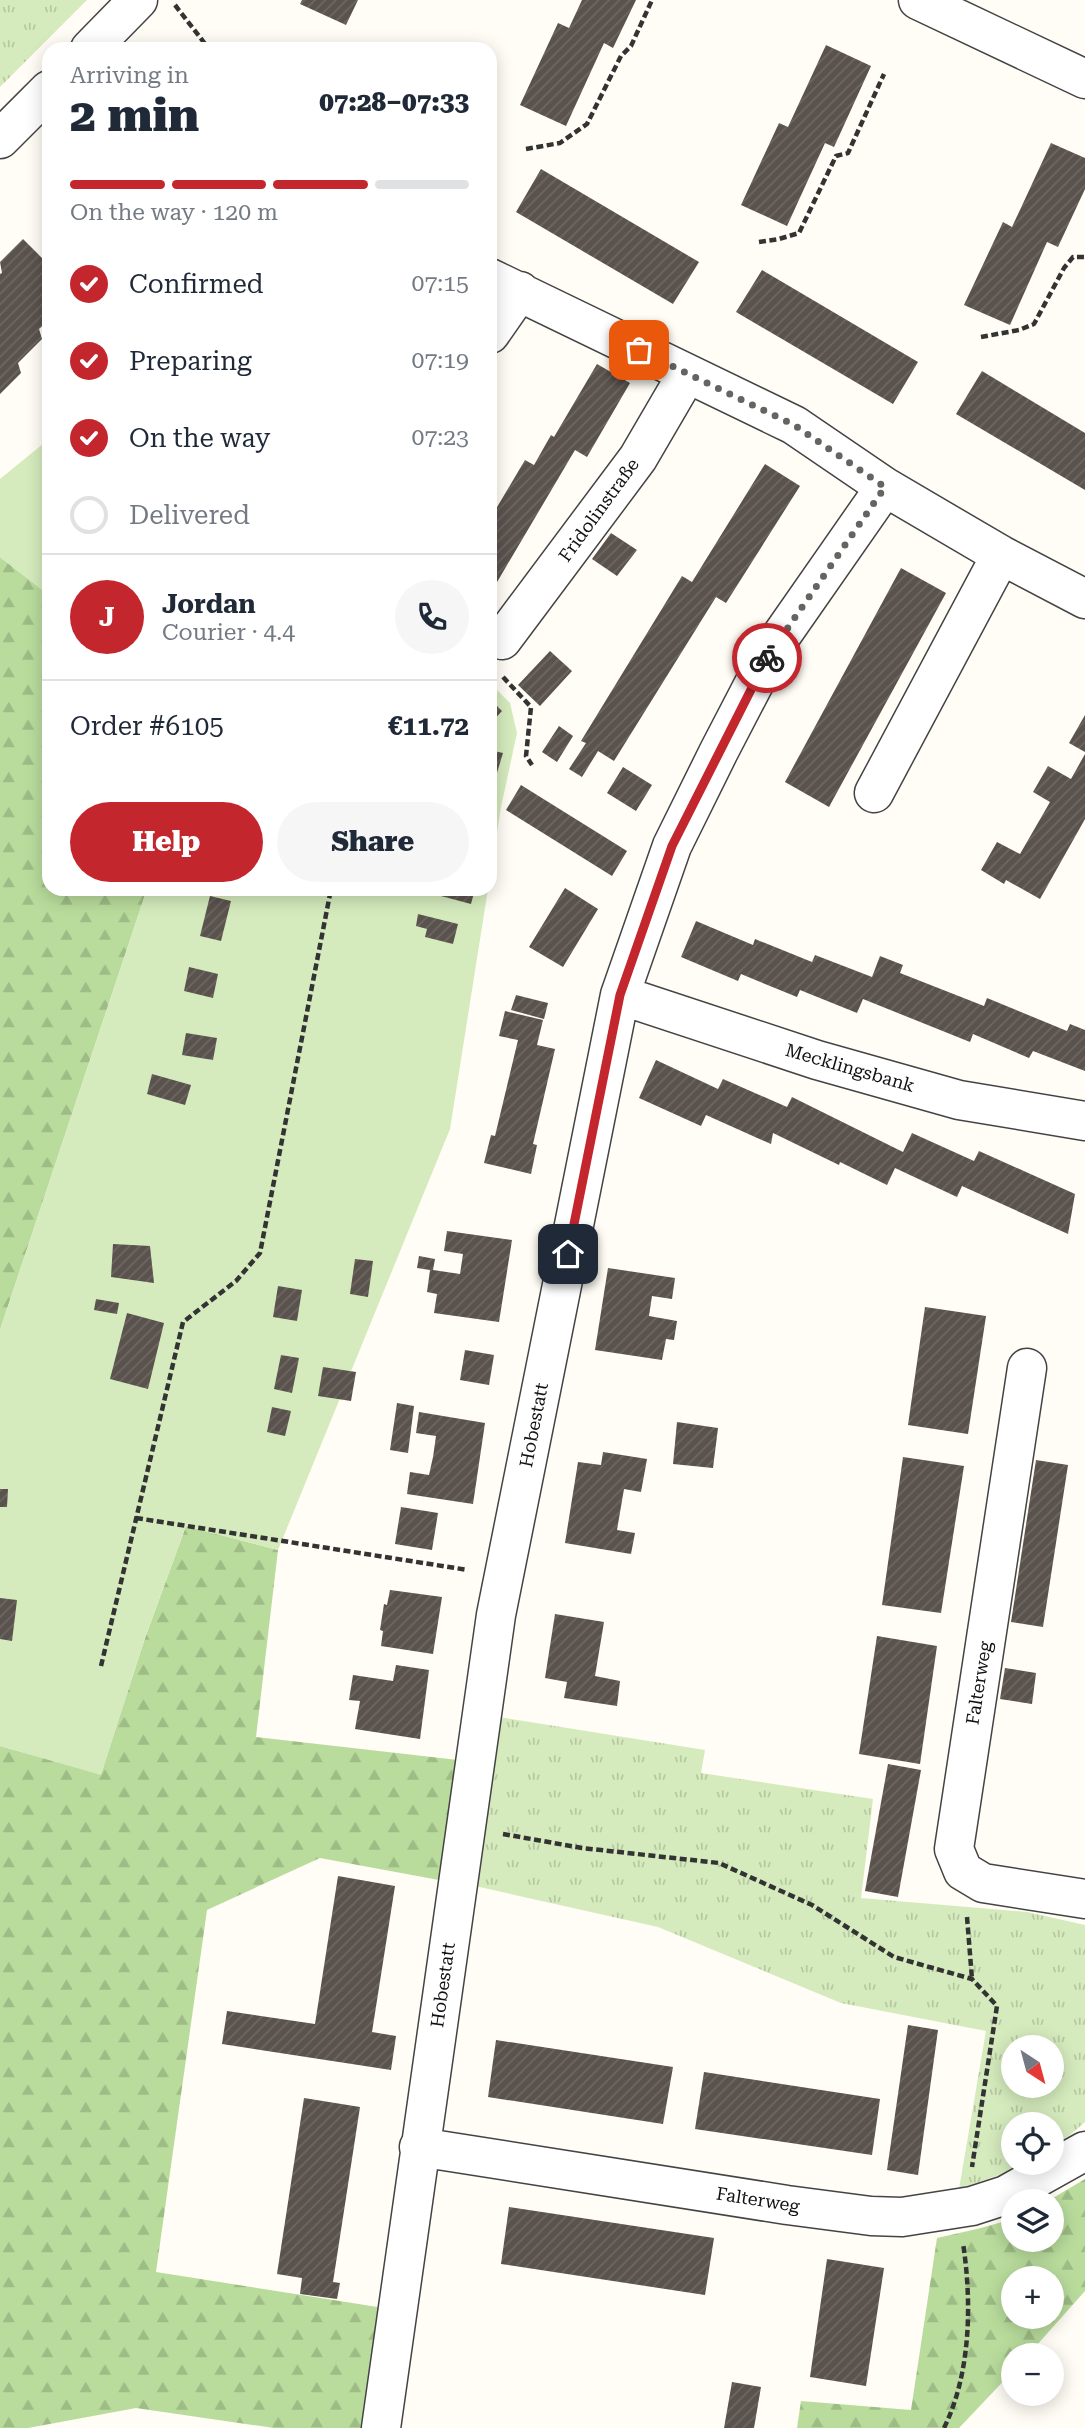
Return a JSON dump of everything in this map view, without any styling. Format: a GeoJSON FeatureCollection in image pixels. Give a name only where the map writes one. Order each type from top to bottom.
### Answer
{"type":"FeatureCollection","features":[{"type":"Feature","properties":{"kind":"street"},"geometry":{"type":"LineString","coordinates":[[97,42],[138,0]]}},
{"type":"Feature","properties":{"kind":"street"},"geometry":{"type":"LineString","coordinates":[[918,0],[1085,79]]}},
{"type":"Feature","properties":{"kind":"street"},"geometry":{"type":"LineString","coordinates":[[0,139],[42,97]]}},
{"type":"Feature","properties":{"kind":"street"},"geometry":{"type":"LineString","coordinates":[[497,311],[505,284],[794,425],[885,487],[1001,555],[1085,599]]}},
{"type":"Feature","properties":{"kind":"street","name":"Fridolinstraße"},"geometry":{"type":"LineString","coordinates":[[500,656],[638,458],[687,374]]}},
{"type":"Feature","properties":{"kind":"street","name":"Hobestatt"},"geometry":{"type":"LineString","coordinates":[[381,2428],[419,2147],[503,1576],[620,995],[672,846],[772,649],[885,487]]}},
{"type":"Feature","properties":{"kind":"street"},"geometry":{"type":"LineString","coordinates":[[874,793],[1001,555]]}},
{"type":"Feature","properties":{"kind":"street","name":"Mecklingsbank"},"geometry":{"type":"LineString","coordinates":[[620,995],[817,1060],[959,1100],[1085,1121]]}},
{"type":"Feature","properties":{"kind":"street","name":"Falterweg"},"geometry":{"type":"LineString","coordinates":[[963,1871],[954,1849],[1027,1368]]}},
{"type":"Feature","properties":{"kind":"street"},"geometry":{"type":"LineString","coordinates":[[963,1871],[983,1883],[1085,1899]]}},
{"type":"Feature","properties":{"kind":"street","name":"Falterweg"},"geometry":{"type":"LineString","coordinates":[[419,2147],[871,2216],[902,2217],[965,2207],[1006,2195],[1085,2151]]}},
{"type":"Feature","properties":{"kind":"path"},"geometry":{"type":"LineString","coordinates":[[170,0],[203,42]]}},
{"type":"Feature","properties":{"kind":"path"},"geometry":{"type":"LineString","coordinates":[[526,149],[560,143],[587,124],[621,56],[631,46],[652,0]]}},
{"type":"Feature","properties":{"kind":"path"},"geometry":{"type":"LineString","coordinates":[[759,242],[799,233],[836,156],[848,153],[884,74]]}},
{"type":"Feature","properties":{"kind":"path"},"geometry":{"type":"LineString","coordinates":[[981,337],[1019,330],[1034,324],[1064,268],[1073,257],[1085,257]]}},
{"type":"Feature","properties":{"kind":"path"},"geometry":{"type":"LineString","coordinates":[[500,656],[531,707],[526,756],[532,765]]}},
{"type":"Feature","properties":{"kind":"path"},"geometry":{"type":"LineString","coordinates":[[101,1666],[183,1322],[236,1281],[260,1253],[330,896]]}},
{"type":"Feature","properties":{"kind":"path"},"geometry":{"type":"LineString","coordinates":[[136,1518],[503,1576]]}},
{"type":"Feature","properties":{"kind":"path"},"geometry":{"type":"LineString","coordinates":[[465,1828],[582,1848],[719,1863],[812,1905],[894,1957],[972,1979],[998,2006],[965,2207],[968,2313],[959,2386],[944,2428]]}},
{"type":"Feature","properties":{"kind":"path"},"geometry":{"type":"LineString","coordinates":[[963,1871],[972,1979]]}},
{"type":"Feature","properties":{"kind":"green space"},"geometry":{"type":"Polygon","coordinates":[[[0,0],[87,0],[42,42],[0,87],[0,0]]]}},
{"type":"Feature","properties":{"kind":"green space"},"geometry":{"type":"Polygon","coordinates":[[[42,445],[42,590],[0,557],[0,479],[42,445]]]}},
{"type":"Feature","properties":{"kind":"green space"},"geometry":{"type":"Polygon","coordinates":[[[0,557],[42,590],[42,896],[145,896],[0,1330],[0,557]]]}},
{"type":"Feature","properties":{"kind":"green space"},"geometry":{"type":"Polygon","coordinates":[[[497,690],[510,703],[517,733],[497,832],[497,690]]]}},
{"type":"Feature","properties":{"kind":"green space"},"geometry":{"type":"Polygon","coordinates":[[[145,896],[487,896],[450,1129],[278,1550],[186,1526],[145,1638],[101,1775],[0,1746],[0,1330],[145,896]]]}},
{"type":"Feature","properties":{"kind":"green space"},"geometry":{"type":"Polygon","coordinates":[[[186,1526],[278,1550],[256,1737],[458,1760],[439,1880],[320,1858],[207,1910],[156,2272],[384,2308],[364,2428],[274,2428],[136,2408],[28,2428],[0,2428],[0,1746],[101,1774],[145,1638],[186,1526]]]}},
{"type":"Feature","properties":{"kind":"green space"},"geometry":{"type":"Polygon","coordinates":[[[493,1716],[705,1750],[701,1773],[873,1799],[861,1898],[1027,1912],[1085,1925],[1085,2122],[1064,2139],[1064,2112],[1001,2112],[1001,2174],[959,2189],[986,2031],[841,2003],[658,1927],[475,1886],[493,1716]]]}},
{"type":"Feature","properties":{"kind":"green space"},"geometry":{"type":"Polygon","coordinates":[[[1085,2179],[1085,2291],[1064,2315],[1064,2266],[1001,2266],[1001,2329],[1051,2329],[1039,2343],[1001,2343],[1001,2384],[959,2428],[797,2428],[801,2401],[911,2410],[937,2238],[1001,2222],[1001,2252],[1064,2252],[1064,2191],[1085,2179]]]}},
{"type":"Feature","properties":{"kind":"building"},"geometry":{"type":"Polygon","coordinates":[[[302,0],[358,0],[346,25],[300,4],[302,0]]]}},
{"type":"Feature","properties":{"kind":"building"},"geometry":{"type":"Polygon","coordinates":[[[582,0],[636,0],[613,48],[604,43],[566,126],[520,105],[558,23],[569,28],[582,0]]]}},
{"type":"Feature","properties":{"kind":"building"},"geometry":{"type":"Polygon","coordinates":[[[826,45],[871,66],[834,147],[825,143],[787,226],[741,205],[779,123],[788,127],[826,45]]]}},
{"type":"Feature","properties":{"kind":"building"},"geometry":{"type":"Polygon","coordinates":[[[1051,143],[1085,158],[1085,189],[1058,247],[1047,242],[1010,325],[964,305],[1003,222],[1012,227],[1051,143]]]}},
{"type":"Feature","properties":{"kind":"building"},"geometry":{"type":"Polygon","coordinates":[[[541,169],[699,262],[673,304],[516,212],[541,169]]]}},
{"type":"Feature","properties":{"kind":"building"},"geometry":{"type":"Polygon","coordinates":[[[23,239],[42,258],[42,326],[39,329],[42,339],[18,363],[21,373],[0,394],[2,273],[0,262],[23,239]]]}},
{"type":"Feature","properties":{"kind":"building"},"geometry":{"type":"Polygon","coordinates":[[[762,270],[918,362],[893,404],[736,312],[762,270]]]}},
{"type":"Feature","properties":{"kind":"building"},"geometry":{"type":"Polygon","coordinates":[[[597,364],[630,383],[587,457],[575,450],[497,582],[497,507],[525,460],[534,465],[551,435],[554,437],[597,364]]]}},
{"type":"Feature","properties":{"kind":"building"},"geometry":{"type":"Polygon","coordinates":[[[982,371],[1085,433],[1085,490],[956,414],[982,371]]]}},
{"type":"Feature","properties":{"kind":"building"},"geometry":{"type":"Polygon","coordinates":[[[765,464],[800,486],[726,603],[716,597],[614,761],[598,751],[582,777],[569,769],[586,743],[581,741],[682,576],[692,582],[765,464]]]}},
{"type":"Feature","properties":{"kind":"building"},"geometry":{"type":"Polygon","coordinates":[[[611,533],[637,550],[617,576],[592,559],[611,533]]]}},
{"type":"Feature","properties":{"kind":"building"},"geometry":{"type":"Polygon","coordinates":[[[901,568],[946,593],[829,807],[785,782],[901,568]]]}},
{"type":"Feature","properties":{"kind":"building"},"geometry":{"type":"Polygon","coordinates":[[[550,651],[572,671],[540,706],[518,685],[550,651]]]}},
{"type":"Feature","properties":{"kind":"building"},"geometry":{"type":"Polygon","coordinates":[[[1085,715],[1085,752],[1069,743],[1085,715]]]}},
{"type":"Feature","properties":{"kind":"building"},"geometry":{"type":"Polygon","coordinates":[[[559,726],[573,736],[557,762],[542,752],[559,726]]]}},
{"type":"Feature","properties":{"kind":"building"},"geometry":{"type":"Polygon","coordinates":[[[497,752],[503,753],[497,773],[497,752]]]}},
{"type":"Feature","properties":{"kind":"building"},"geometry":{"type":"Polygon","coordinates":[[[1085,754],[1085,819],[1040,899],[1006,880],[1004,884],[981,870],[997,842],[1020,854],[1050,802],[1033,792],[1048,766],[1071,779],[1085,754]]]}},
{"type":"Feature","properties":{"kind":"building"},"geometry":{"type":"Polygon","coordinates":[[[623,767],[652,785],[636,811],[607,793],[623,767]]]}},
{"type":"Feature","properties":{"kind":"building"},"geometry":{"type":"Polygon","coordinates":[[[521,785],[627,851],[612,876],[506,810],[521,785]]]}},
{"type":"Feature","properties":{"kind":"building"},"geometry":{"type":"Polygon","coordinates":[[[565,888],[598,909],[563,967],[529,947],[565,888]]]}},
{"type":"Feature","properties":{"kind":"building"},"geometry":{"type":"Polygon","coordinates":[[[210,896],[231,901],[221,941],[200,936],[210,896]]]}},
{"type":"Feature","properties":{"kind":"building"},"geometry":{"type":"Polygon","coordinates":[[[441,896],[473,896],[471,904],[441,896]]]}},
{"type":"Feature","properties":{"kind":"building"},"geometry":{"type":"Polygon","coordinates":[[[418,914],[458,924],[453,944],[425,937],[427,929],[416,926],[418,914]]]}},
{"type":"Feature","properties":{"kind":"building"},"geometry":{"type":"Polygon","coordinates":[[[696,921],[753,945],[755,939],[812,962],[815,955],[872,977],[880,956],[903,965],[900,973],[984,1006],[987,998],[1067,1031],[1070,1024],[1085,1030],[1085,1071],[1033,1051],[1029,1058],[973,1034],[970,1042],[863,999],[857,1013],[800,990],[797,997],[741,974],[738,981],[681,957],[696,921]]]}},
{"type":"Feature","properties":{"kind":"building"},"geometry":{"type":"Polygon","coordinates":[[[189,967],[218,974],[213,998],[184,991],[189,967]]]}},
{"type":"Feature","properties":{"kind":"building"},"geometry":{"type":"Polygon","coordinates":[[[516,995],[548,1003],[544,1019],[511,1010],[516,995]]]}},
{"type":"Feature","properties":{"kind":"building"},"geometry":{"type":"Polygon","coordinates":[[[505,1011],[543,1020],[537,1045],[555,1049],[533,1144],[537,1145],[531,1174],[484,1163],[491,1135],[495,1136],[518,1040],[499,1036],[505,1011]]]}},
{"type":"Feature","properties":{"kind":"building"},"geometry":{"type":"Polygon","coordinates":[[[186,1033],[217,1038],[213,1060],[182,1055],[186,1033]]]}},
{"type":"Feature","properties":{"kind":"building"},"geometry":{"type":"Polygon","coordinates":[[[656,1060],[718,1089],[723,1079],[787,1107],[792,1097],[903,1152],[912,1133],[974,1161],[979,1151],[1075,1194],[1068,1234],[962,1186],[957,1197],[895,1168],[887,1185],[773,1133],[771,1144],[706,1115],[701,1126],[639,1098],[656,1060]]]}},
{"type":"Feature","properties":{"kind":"building"},"geometry":{"type":"Polygon","coordinates":[[[152,1074],[191,1085],[185,1105],[147,1094],[152,1074]]]}},
{"type":"Feature","properties":{"kind":"building"},"geometry":{"type":"Polygon","coordinates":[[[447,1231],[512,1240],[499,1322],[434,1313],[437,1294],[427,1292],[430,1270],[417,1268],[419,1256],[435,1259],[433,1270],[460,1274],[463,1254],[444,1251],[447,1231]]]}},
{"type":"Feature","properties":{"kind":"building"},"geometry":{"type":"Polygon","coordinates":[[[113,1244],[150,1246],[154,1283],[111,1277],[113,1244]]]}},
{"type":"Feature","properties":{"kind":"building"},"geometry":{"type":"Polygon","coordinates":[[[355,1259],[373,1261],[368,1297],[350,1294],[355,1259]]]}},
{"type":"Feature","properties":{"kind":"building"},"geometry":{"type":"Polygon","coordinates":[[[608,1268],[675,1278],[672,1299],[652,1296],[649,1316],[677,1321],[674,1340],[666,1339],[662,1360],[595,1350],[608,1268]]]}},
{"type":"Feature","properties":{"kind":"building"},"geometry":{"type":"Polygon","coordinates":[[[278,1286],[302,1290],[297,1321],[273,1317],[278,1286]]]}},
{"type":"Feature","properties":{"kind":"building"},"geometry":{"type":"Polygon","coordinates":[[[96,1299],[119,1303],[117,1314],[94,1310],[96,1299]]]}},
{"type":"Feature","properties":{"kind":"building"},"geometry":{"type":"Polygon","coordinates":[[[925,1307],[986,1316],[968,1434],[908,1425],[925,1307]]]}},
{"type":"Feature","properties":{"kind":"building"},"geometry":{"type":"Polygon","coordinates":[[[127,1313],[164,1323],[148,1389],[110,1379],[127,1313]]]}},
{"type":"Feature","properties":{"kind":"building"},"geometry":{"type":"Polygon","coordinates":[[[465,1350],[494,1355],[489,1385],[460,1380],[465,1350]]]}},
{"type":"Feature","properties":{"kind":"building"},"geometry":{"type":"Polygon","coordinates":[[[281,1355],[299,1358],[292,1393],[274,1389],[281,1355]]]}},
{"type":"Feature","properties":{"kind":"building"},"geometry":{"type":"Polygon","coordinates":[[[323,1367],[356,1372],[351,1401],[318,1396],[323,1367]]]}},
{"type":"Feature","properties":{"kind":"building"},"geometry":{"type":"Polygon","coordinates":[[[397,1403],[414,1406],[408,1453],[390,1450],[397,1403]]]}},
{"type":"Feature","properties":{"kind":"building"},"geometry":{"type":"Polygon","coordinates":[[[272,1407],[291,1411],[285,1436],[267,1432],[272,1407]]]}},
{"type":"Feature","properties":{"kind":"building"},"geometry":{"type":"Polygon","coordinates":[[[419,1412],[485,1423],[473,1504],[407,1494],[410,1472],[429,1475],[433,1457],[436,1436],[416,1433],[419,1412]]]}},
{"type":"Feature","properties":{"kind":"building"},"geometry":{"type":"Polygon","coordinates":[[[677,1422],[718,1428],[713,1468],[673,1464],[677,1422]]]}},
{"type":"Feature","properties":{"kind":"building"},"geometry":{"type":"Polygon","coordinates":[[[603,1452],[647,1459],[641,1492],[624,1489],[617,1530],[635,1533],[631,1554],[565,1543],[578,1462],[601,1465],[603,1452]]]}},
{"type":"Feature","properties":{"kind":"building"},"geometry":{"type":"Polygon","coordinates":[[[903,1457],[964,1466],[941,1613],[882,1605],[903,1457]]]}},
{"type":"Feature","properties":{"kind":"building"},"geometry":{"type":"Polygon","coordinates":[[[1036,1460],[1068,1465],[1043,1627],[1011,1622],[1036,1460]]]}},
{"type":"Feature","properties":{"kind":"building"},"geometry":{"type":"Polygon","coordinates":[[[0,1489],[8,1489],[7,1507],[0,1507],[0,1489]]]}},
{"type":"Feature","properties":{"kind":"building"},"geometry":{"type":"Polygon","coordinates":[[[401,1507],[438,1513],[432,1550],[395,1544],[401,1507]]]}},
{"type":"Feature","properties":{"kind":"building"},"geometry":{"type":"Polygon","coordinates":[[[390,1590],[442,1597],[433,1654],[381,1646],[383,1631],[380,1630],[384,1604],[387,1605],[390,1590]]]}},
{"type":"Feature","properties":{"kind":"building"},"geometry":{"type":"Polygon","coordinates":[[[0,1598],[17,1600],[12,1641],[0,1639],[0,1598]]]}},
{"type":"Feature","properties":{"kind":"building"},"geometry":{"type":"Polygon","coordinates":[[[555,1614],[604,1622],[595,1676],[620,1681],[617,1706],[564,1698],[567,1682],[545,1678],[555,1614]]]}},
{"type":"Feature","properties":{"kind":"building"},"geometry":{"type":"Polygon","coordinates":[[[877,1636],[937,1646],[920,1764],[859,1754],[877,1636]]]}},
{"type":"Feature","properties":{"kind":"building"},"geometry":{"type":"Polygon","coordinates":[[[396,1665],[429,1670],[420,1739],[355,1729],[360,1701],[349,1700],[353,1675],[393,1681],[396,1665]]]}},
{"type":"Feature","properties":{"kind":"building"},"geometry":{"type":"Polygon","coordinates":[[[1005,1668],[1036,1673],[1032,1704],[1000,1699],[1005,1668]]]}},
{"type":"Feature","properties":{"kind":"building"},"geometry":{"type":"Polygon","coordinates":[[[888,1764],[921,1770],[898,1897],[865,1891],[888,1764]]]}},
{"type":"Feature","properties":{"kind":"building"},"geometry":{"type":"Polygon","coordinates":[[[338,1876],[395,1886],[372,2032],[396,2036],[391,2070],[222,2044],[227,2011],[315,2024],[338,1876]]]}},
{"type":"Feature","properties":{"kind":"building"},"geometry":{"type":"Polygon","coordinates":[[[908,2025],[938,2030],[918,2175],[887,2170],[908,2025]]]}},
{"type":"Feature","properties":{"kind":"building"},"geometry":{"type":"Polygon","coordinates":[[[496,2040],[673,2067],[663,2124],[488,2097],[496,2040]]]}},
{"type":"Feature","properties":{"kind":"building"},"geometry":{"type":"Polygon","coordinates":[[[704,2072],[880,2099],[872,2155],[695,2129],[704,2072]]]}},
{"type":"Feature","properties":{"kind":"building"},"geometry":{"type":"Polygon","coordinates":[[[304,2098],[360,2107],[333,2282],[340,2283],[337,2299],[300,2294],[302,2278],[277,2274],[304,2098]]]}},
{"type":"Feature","properties":{"kind":"building"},"geometry":{"type":"Polygon","coordinates":[[[509,2207],[714,2238],[705,2295],[501,2264],[509,2207]]]}},
{"type":"Feature","properties":{"kind":"building"},"geometry":{"type":"Polygon","coordinates":[[[827,2259],[884,2268],[866,2386],[810,2377],[827,2259]]]}},
{"type":"Feature","properties":{"kind":"building"},"geometry":{"type":"Polygon","coordinates":[[[732,2382],[761,2387],[754,2428],[724,2428],[732,2382]]]}},
{"type":"Feature","properties":{"kind":"way so far"},"geometry":{"type":"LineString","coordinates":[[639,350],[794,425],[885,487],[767,658]]}},
{"type":"Feature","properties":{"kind":"route"},"geometry":{"type":"LineString","coordinates":[[568,1254],[620,995],[672,846],[767,658]]}}]}
